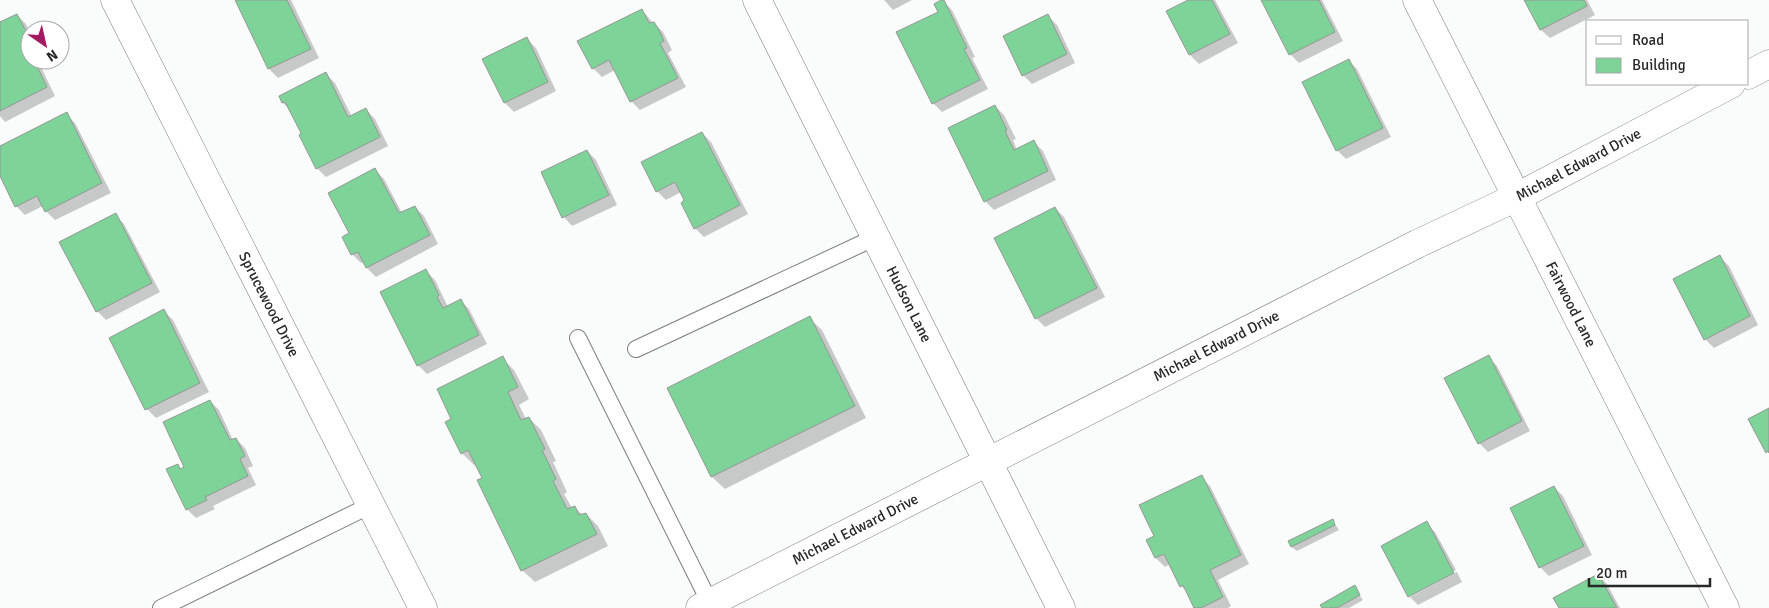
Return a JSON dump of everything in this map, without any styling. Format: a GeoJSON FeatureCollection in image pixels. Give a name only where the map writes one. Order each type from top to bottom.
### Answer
{"type":"FeatureCollection","features":[{"type":"Feature","properties":{"kind":"street","name":"Sprucewood Drive"},"geometry":{"type":"LineString","coordinates":[[115,0],[424,608]]}},
{"type":"Feature","properties":{"kind":"street","name":"Hudson Lane"},"geometry":{"type":"LineString","coordinates":[[757,0],[1061,608]]}},
{"type":"Feature","properties":{"kind":"street","name":"Fairwood Lane"},"geometry":{"type":"LineString","coordinates":[[1418,0],[1725,608]]}},
{"type":"Feature","properties":{"kind":"street"},"geometry":{"type":"LineString","coordinates":[[1749,74],[1769,64]]}},
{"type":"Feature","properties":{"kind":"street","name":"Michael Edward Drive"},"geometry":{"type":"LineString","coordinates":[[705,605],[1409,248],[1517,197],[1729,85]]}},
{"type":"Feature","properties":{"kind":"lane"},"geometry":{"type":"LineString","coordinates":[[636,349],[876,237]]}},
{"type":"Feature","properties":{"kind":"lane"},"geometry":{"type":"LineString","coordinates":[[578,338],[705,605]]}},
{"type":"Feature","properties":{"kind":"lane"},"geometry":{"type":"LineString","coordinates":[[161,608],[371,505]]}},
{"type":"Feature","properties":{"kind":"building"},"geometry":{"type":"Polygon","coordinates":[[[235,0],[287,0],[311,49],[268,69],[235,0]]]}},
{"type":"Feature","properties":{"kind":"building"},"geometry":{"type":"Polygon","coordinates":[[[944,0],[967,48],[964,49],[980,80],[932,104],[896,32],[938,12],[934,4],[944,0]]]}},
{"type":"Feature","properties":{"kind":"building"},"geometry":{"type":"Polygon","coordinates":[[[1188,0],[1212,0],[1230,34],[1189,55],[1166,11],[1188,0]]]}},
{"type":"Feature","properties":{"kind":"building"},"geometry":{"type":"Polygon","coordinates":[[[1261,0],[1319,0],[1335,32],[1289,55],[1261,0]]]}},
{"type":"Feature","properties":{"kind":"building"},"geometry":{"type":"Polygon","coordinates":[[[1524,0],[1584,0],[1587,6],[1540,30],[1524,0]]]}},
{"type":"Feature","properties":{"kind":"building"},"geometry":{"type":"Polygon","coordinates":[[[642,9],[649,23],[654,22],[658,28],[664,41],[660,43],[678,78],[630,102],[609,60],[592,69],[577,41],[642,9]]]}},
{"type":"Feature","properties":{"kind":"building"},"geometry":{"type":"Polygon","coordinates":[[[17,14],[20,20],[20,70],[39,70],[47,87],[0,111],[0,22],[17,14]]]}},
{"type":"Feature","properties":{"kind":"building"},"geometry":{"type":"Polygon","coordinates":[[[1048,14],[1067,54],[1022,76],[1003,36],[1048,14]]]}},
{"type":"Feature","properties":{"kind":"building"},"geometry":{"type":"Polygon","coordinates":[[[527,37],[548,82],[504,103],[482,59],[527,37]]]}},
{"type":"Feature","properties":{"kind":"building"},"geometry":{"type":"Polygon","coordinates":[[[1349,59],[1383,128],[1336,151],[1302,82],[1349,59]]]}},
{"type":"Feature","properties":{"kind":"building"},"geometry":{"type":"Polygon","coordinates":[[[326,72],[348,117],[366,108],[380,137],[316,169],[299,135],[301,133],[285,102],[282,103],[279,96],[326,72]]]}},
{"type":"Feature","properties":{"kind":"building"},"geometry":{"type":"Polygon","coordinates":[[[995,105],[1014,150],[1034,140],[1048,171],[984,202],[948,128],[995,105]]]}},
{"type":"Feature","properties":{"kind":"building"},"geometry":{"type":"Polygon","coordinates":[[[67,112],[102,183],[45,212],[37,196],[15,207],[0,176],[0,146],[67,112]]]}},
{"type":"Feature","properties":{"kind":"building"},"geometry":{"type":"Polygon","coordinates":[[[702,132],[740,205],[694,229],[681,203],[684,200],[675,182],[656,192],[641,162],[702,132]]]}},
{"type":"Feature","properties":{"kind":"building"},"geometry":{"type":"Polygon","coordinates":[[[587,150],[609,195],[562,218],[541,172],[587,150]]]}},
{"type":"Feature","properties":{"kind":"building"},"geometry":{"type":"Polygon","coordinates":[[[375,168],[399,213],[415,206],[430,235],[366,268],[358,252],[351,255],[342,237],[349,233],[328,193],[375,168]]]}},
{"type":"Feature","properties":{"kind":"building"},"geometry":{"type":"Polygon","coordinates":[[[1055,207],[1097,288],[1035,319],[994,238],[1055,207]]]}},
{"type":"Feature","properties":{"kind":"building"},"geometry":{"type":"Polygon","coordinates":[[[116,213],[152,283],[96,312],[59,242],[116,213]]]}},
{"type":"Feature","properties":{"kind":"building"},"geometry":{"type":"Polygon","coordinates":[[[1720,255],[1750,316],[1704,340],[1673,279],[1720,255]]]}},
{"type":"Feature","properties":{"kind":"building"},"geometry":{"type":"Polygon","coordinates":[[[426,269],[439,295],[437,297],[443,308],[461,299],[479,335],[417,366],[380,292],[426,269]]]}},
{"type":"Feature","properties":{"kind":"building"},"geometry":{"type":"Polygon","coordinates":[[[164,309],[200,383],[145,410],[109,338],[164,309]]]}},
{"type":"Feature","properties":{"kind":"building"},"geometry":{"type":"Polygon","coordinates":[[[810,316],[855,406],[711,477],[667,388],[810,316]]]}},
{"type":"Feature","properties":{"kind":"building"},"geometry":{"type":"Polygon","coordinates":[[[1489,355],[1522,421],[1478,444],[1444,378],[1489,355]]]}},
{"type":"Feature","properties":{"kind":"building"},"geometry":{"type":"Polygon","coordinates":[[[503,356],[518,387],[508,392],[521,420],[529,417],[545,449],[542,450],[556,479],[553,481],[567,509],[575,506],[579,515],[586,513],[597,534],[521,571],[477,480],[482,478],[468,450],[461,454],[445,422],[451,419],[437,389],[503,356]]]}},
{"type":"Feature","properties":{"kind":"building"},"geometry":{"type":"Polygon","coordinates":[[[210,400],[230,440],[236,438],[245,456],[240,459],[248,476],[205,497],[207,500],[186,510],[166,469],[178,464],[180,469],[184,467],[163,422],[210,400]]]}},
{"type":"Feature","properties":{"kind":"building"},"geometry":{"type":"Polygon","coordinates":[[[1769,408],[1769,453],[1768,451],[1766,453],[1748,419],[1769,408]]]}},
{"type":"Feature","properties":{"kind":"building"},"geometry":{"type":"Polygon","coordinates":[[[1202,475],[1241,555],[1210,570],[1223,597],[1201,608],[1194,608],[1183,585],[1180,587],[1164,554],[1155,558],[1146,540],[1154,536],[1139,505],[1202,475]]]}},
{"type":"Feature","properties":{"kind":"building"},"geometry":{"type":"Polygon","coordinates":[[[1554,486],[1584,546],[1539,568],[1510,508],[1554,486]]]}},
{"type":"Feature","properties":{"kind":"building"},"geometry":{"type":"Polygon","coordinates":[[[1333,519],[1335,525],[1291,547],[1288,541],[1333,519]]]}},
{"type":"Feature","properties":{"kind":"building"},"geometry":{"type":"Polygon","coordinates":[[[1427,521],[1454,573],[1408,597],[1381,546],[1427,521]]]}},
{"type":"Feature","properties":{"kind":"building"},"geometry":{"type":"Polygon","coordinates":[[[1598,574],[1617,608],[1559,608],[1553,598],[1598,574]]]}},
{"type":"Feature","properties":{"kind":"building"},"geometry":{"type":"Polygon","coordinates":[[[1355,585],[1360,595],[1337,608],[1322,608],[1320,605],[1355,585]]]}}]}
